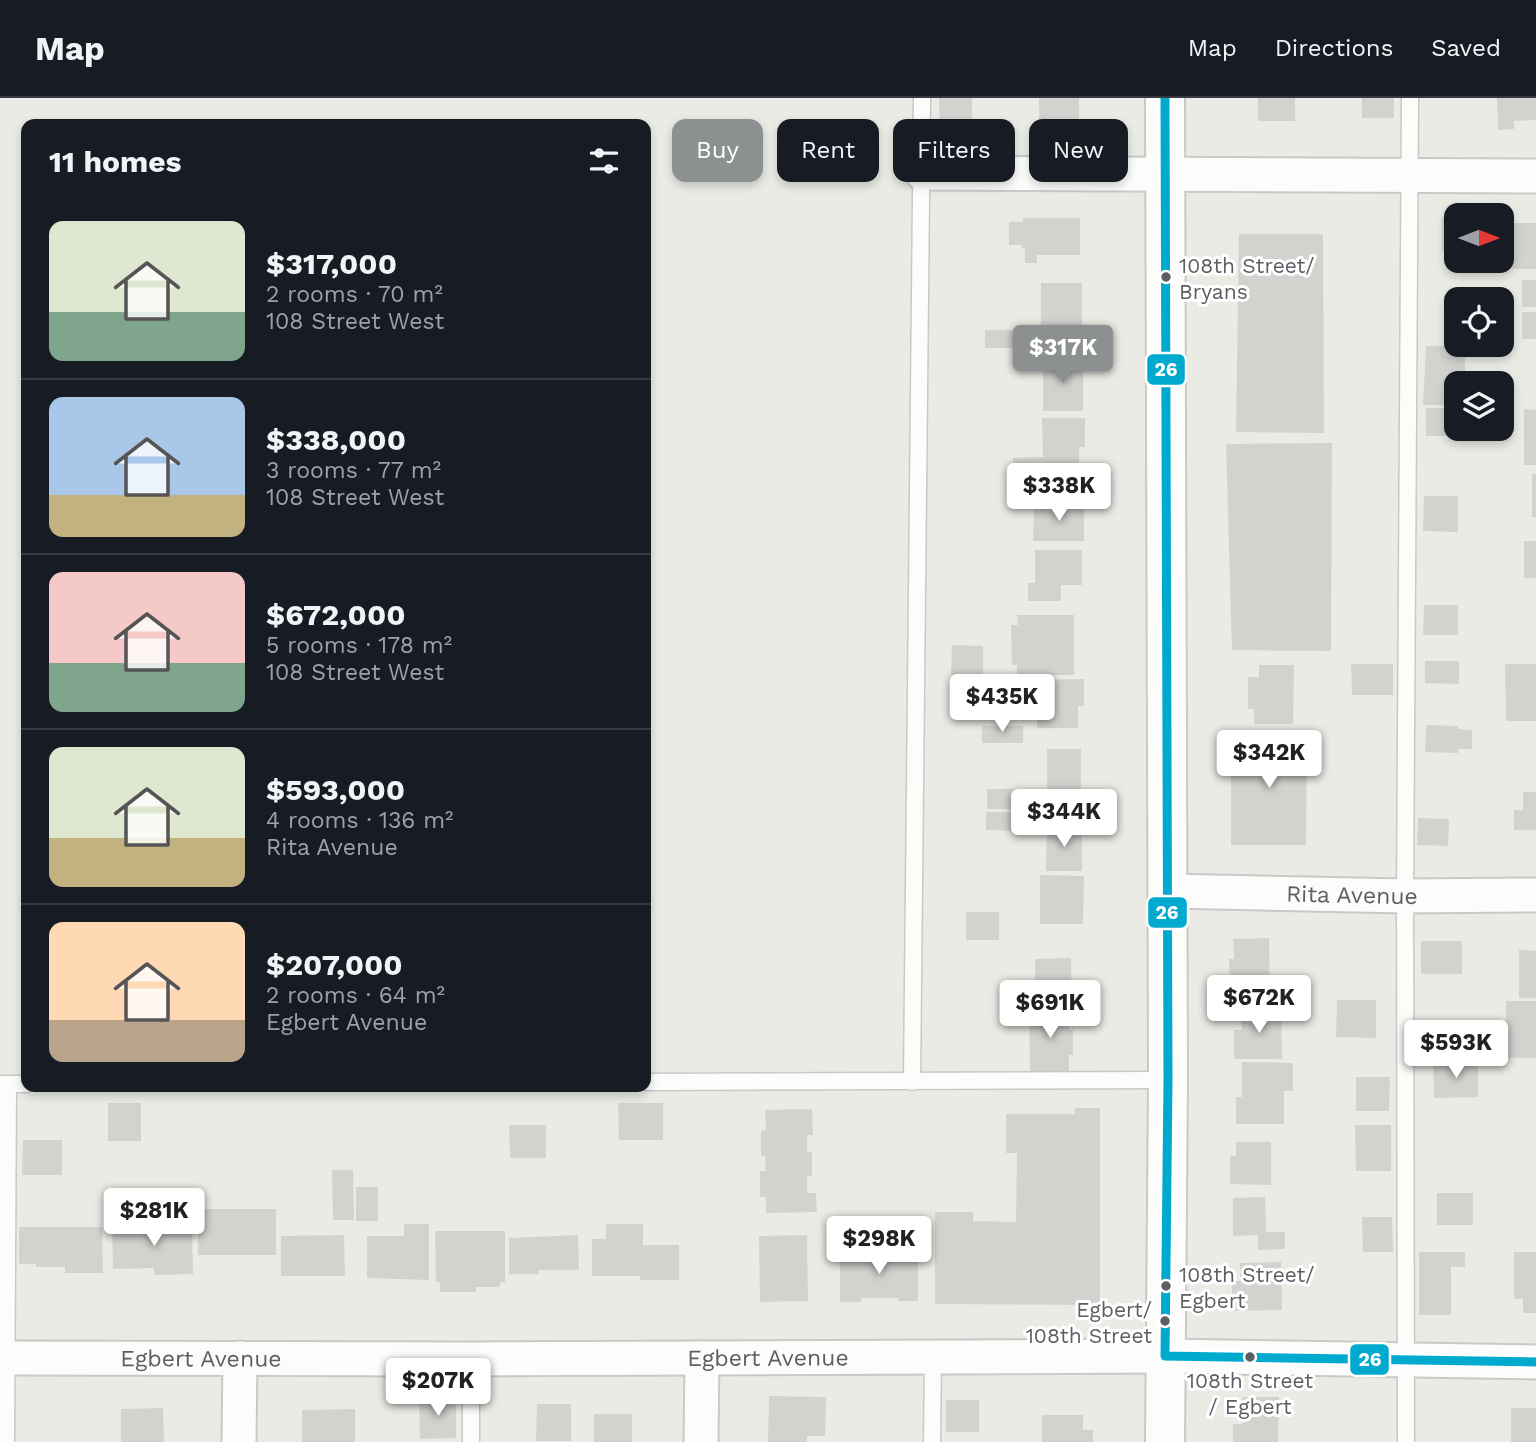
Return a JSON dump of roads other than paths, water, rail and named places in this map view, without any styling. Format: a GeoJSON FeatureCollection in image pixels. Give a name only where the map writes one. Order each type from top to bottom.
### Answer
{"type":"FeatureCollection","features":[{"type":"Feature","properties":{"kind":"street"},"geometry":{"type":"LineString","coordinates":[[1165,98],[1168,891],[1165,1442]]}},
{"type":"Feature","properties":{"kind":"street"},"geometry":{"type":"LineString","coordinates":[[1015,174],[1536,176]]}},
{"type":"Feature","properties":{"kind":"street","name":"Rita Avenue"},"geometry":{"type":"LineString","coordinates":[[1168,891],[1405,896],[1536,895]]}},
{"type":"Feature","properties":{"kind":"street","name":"Egbert Avenue"},"geometry":{"type":"LineString","coordinates":[[3,1358],[1165,1356],[1536,1362]]}},
{"type":"Feature","properties":{"kind":"street"},"geometry":{"type":"LineString","coordinates":[[240,1358],[240,1442]]}},
{"type":"Feature","properties":{"kind":"street"},"geometry":{"type":"LineString","coordinates":[[701,1442],[702,1358]]}},
{"type":"Feature","properties":{"kind":"lane"},"geometry":{"type":"LineString","coordinates":[[922,98],[922,119]]}},
{"type":"Feature","properties":{"kind":"lane"},"geometry":{"type":"LineString","coordinates":[[1406,1442],[1405,896],[1410,98]]}},
{"type":"Feature","properties":{"kind":"lane"},"geometry":{"type":"LineString","coordinates":[[912,1082],[922,182]]}},
{"type":"Feature","properties":{"kind":"lane"},"geometry":{"type":"LineString","coordinates":[[651,1082],[1168,1080]]}},
{"type":"Feature","properties":{"kind":"lane"},"geometry":{"type":"LineString","coordinates":[[4,1084],[3,1358],[6,1442]]}},
{"type":"Feature","properties":{"kind":"lane"},"geometry":{"type":"LineString","coordinates":[[932,1442],[933,1356]]}},
{"type":"Feature","properties":{"kind":"lane"},"geometry":{"type":"LineString","coordinates":[[471,1359],[471,1442]]}},
{"type":"Feature","properties":{"kind":"place","name":"108th Street/ Bryans"},"geometry":{"type":"Point","coordinates":[1166,277]}},
{"type":"Feature","properties":{"kind":"place","name":"108th Street/ Egbert"},"geometry":{"type":"Point","coordinates":[1166,1286]}},
{"type":"Feature","properties":{"kind":"place","name":"Egbert/ 108th Street"},"geometry":{"type":"Point","coordinates":[1165,1321]}},
{"type":"Feature","properties":{"kind":"place","name":"108th Street / Egbert"},"geometry":{"type":"Point","coordinates":[1250,1357]}}]}
